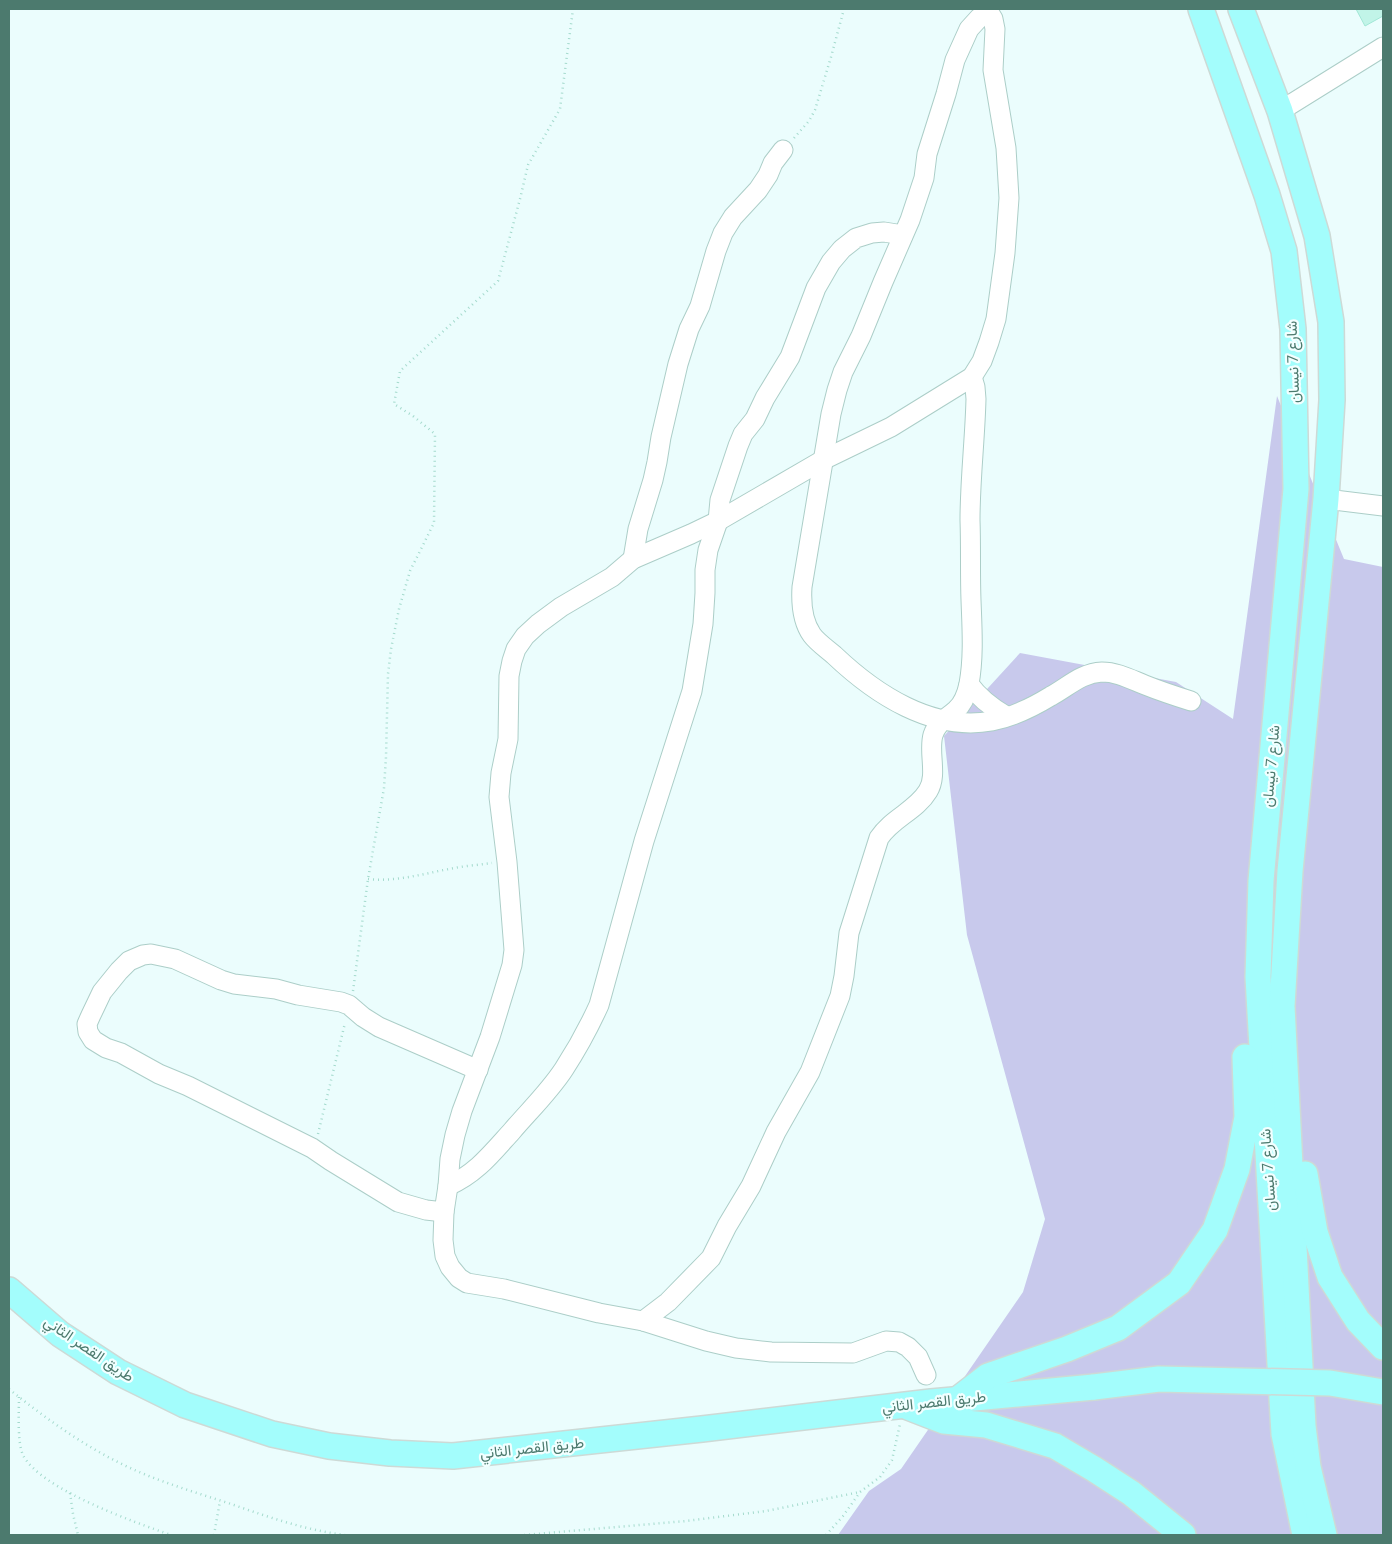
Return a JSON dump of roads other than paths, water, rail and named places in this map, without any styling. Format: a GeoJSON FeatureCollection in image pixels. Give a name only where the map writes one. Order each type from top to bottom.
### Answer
{"type":"FeatureCollection","features":[{"type":"Feature","properties":{"kind":"main road","name":"شارع 7 نيسان"},"geometry":{"type":"LineString","coordinates":[[1201,9],[1264,186],[1284,251],[1293,329],[1296,489],[1261,881],[1258,977],[1284,1434],[1305,1535]]}},
{"type":"Feature","properties":{"kind":"main road","name":"شارع 7 نيسان"},"geometry":{"type":"LineString","coordinates":[[1241,9],[1280,111],[1317,236],[1331,322],[1332,400],[1326,498],[1290,871],[1282,1006],[1303,1426],[1308,1467],[1324,1535]]}},
{"type":"Feature","properties":{"kind":"main road"},"geometry":{"type":"LineString","coordinates":[[957,1400],[988,1376],[1067,1349],[1118,1328],[1179,1283],[1215,1230],[1237,1169],[1247,1116],[1244,994],[1261,881]]}},
{"type":"Feature","properties":{"kind":"main road"},"geometry":{"type":"LineString","coordinates":[[1289,1125],[1306,1180],[1315,1232],[1330,1277],[1358,1321],[1383,1347]]}},
{"type":"Feature","properties":{"kind":"main road","name":"طريق القصر الثاني"},"geometry":{"type":"LineString","coordinates":[[9,1290],[60,1334],[76,1345],[118,1372],[186,1404],[272,1434],[338,1447],[390,1453],[453,1456],[904,1405],[1159,1379],[1330,1382]]}},
{"type":"Feature","properties":{"kind":"main road"},"geometry":{"type":"LineString","coordinates":[[1330,1382],[1383,1392]]}},
{"type":"Feature","properties":{"kind":"main road"},"geometry":{"type":"LineString","coordinates":[[1330,1382],[1383,1403]]}},
{"type":"Feature","properties":{"kind":"main road"},"geometry":{"type":"LineString","coordinates":[[904,1405],[944,1421],[986,1425],[1055,1446],[1131,1493],[1183,1535]]}},
{"type":"Feature","properties":{"kind":"main road"},"geometry":{"type":"LineString","coordinates":[[1308,1467],[1330,1506],[1336,1535]]}},
{"type":"Feature","properties":{"kind":"street"},"geometry":{"type":"LineString","coordinates":[[926,1375],[918,1357],[908,1347],[899,1342],[886,1341],[853,1353],[772,1352],[736,1348],[706,1341],[643,1321],[584,1310],[504,1288],[467,1283],[458,1278],[445,1256],[443,1240],[444,1212],[450,1159],[455,1135],[462,1111],[488,1045],[512,965],[514,950],[499,797],[501,773],[508,739],[509,676],[516,649],[525,636],[538,624],[561,607],[612,577],[633,559],[692,534],[823,460],[892,427],[972,377],[982,361],[990,342],[996,318],[1005,253],[1009,198],[1006,148],[993,70],[995,29],[993,19],[988,10],[969,29],[955,60],[927,154],[924,178],[910,220],[861,336],[843,372],[837,390],[823,460],[802,587],[801,605],[805,619],[811,634],[869,686],[893,700],[928,716],[942,720],[993,721],[1017,713],[1052,696],[1081,677],[1103,672],[1120,674],[1191,701]]}},
{"type":"Feature","properties":{"kind":"street"},"geometry":{"type":"LineString","coordinates":[[1280,111],[1383,47]]}},
{"type":"Feature","properties":{"kind":"street"},"geometry":{"type":"LineString","coordinates":[[633,559],[638,529],[655,471],[678,364],[689,329],[700,306],[716,251],[723,233],[733,217],[758,190],[773,163],[783,150]]}},
{"type":"Feature","properties":{"kind":"street"},"geometry":{"type":"LineString","coordinates":[[448,1186],[462,1180],[476,1170],[540,1099],[563,1070],[589,1027],[599,1005],[644,841],[692,691],[703,624],[705,570],[708,550],[718,520],[720,500],[738,446],[743,434],[755,419],[765,398],[790,357],[816,288],[831,262],[842,249],[856,238],[872,233],[884,232],[903,235]]}},
{"type":"Feature","properties":{"kind":"street"},"geometry":{"type":"LineString","coordinates":[[643,1321],[668,1302],[711,1258],[727,1226],[752,1186],[776,1132],[810,1072],[840,996],[849,933],[880,838],[885,829],[921,800],[930,787],[932,778],[932,737],[936,727],[942,720],[961,704],[969,684],[972,649],[971,492],[976,399],[972,377]]}},
{"type":"Feature","properties":{"kind":"street"},"geometry":{"type":"LineString","coordinates":[[1326,498],[1383,506]]}},
{"type":"Feature","properties":{"kind":"street"},"geometry":{"type":"LineString","coordinates":[[969,684],[986,703],[1006,716]]}},
{"type":"Feature","properties":{"kind":"street"},"geometry":{"type":"LineString","coordinates":[[444,1212],[426,1210],[398,1202],[312,1148],[188,1086],[159,1074],[121,1053],[106,1048],[93,1040],[88,1032],[87,1024],[102,992],[118,971],[129,961],[150,954],[175,959],[234,984],[276,988],[298,995],[349,1005],[379,1027],[478,1070]]}}]}
